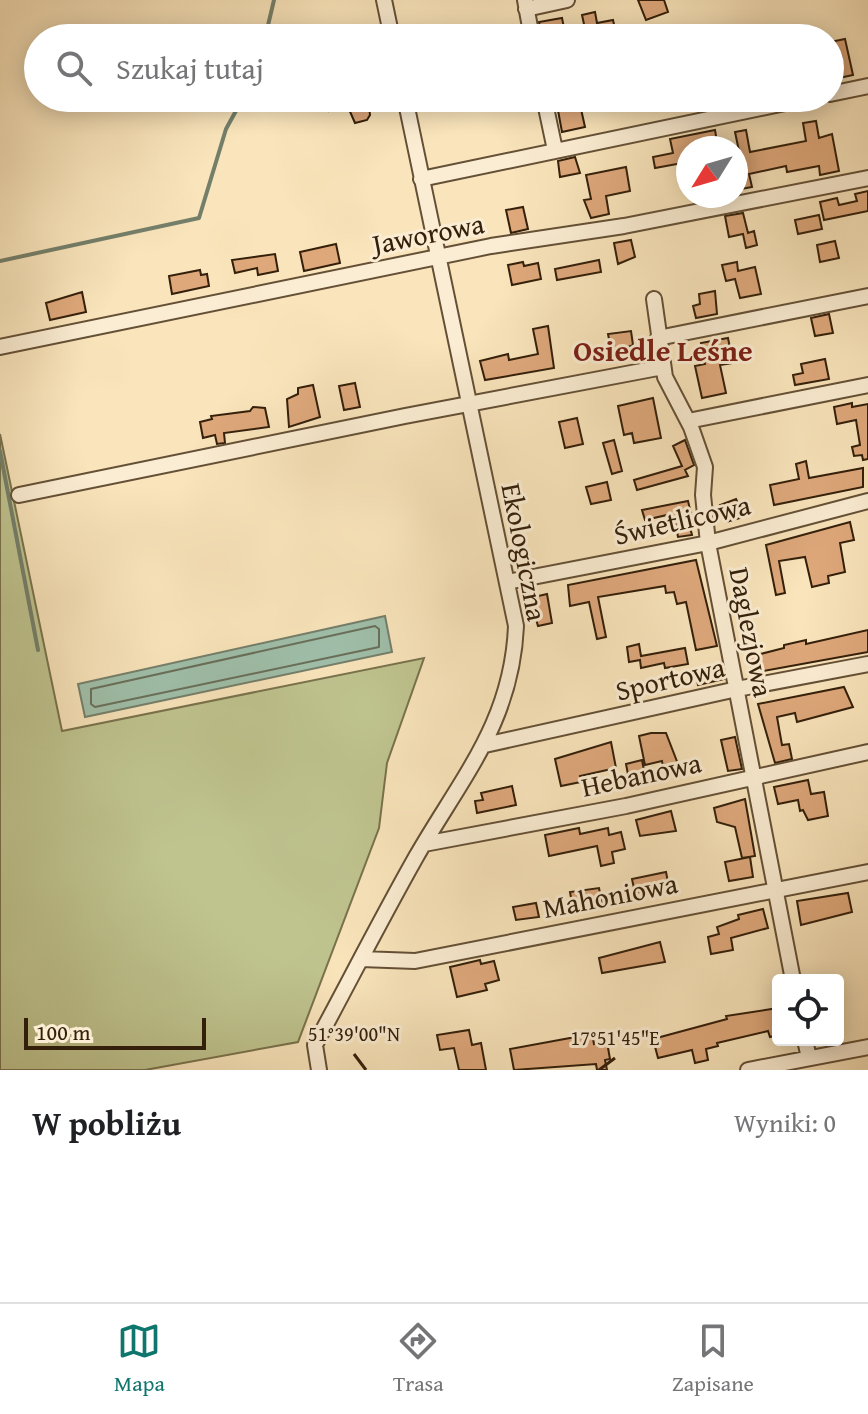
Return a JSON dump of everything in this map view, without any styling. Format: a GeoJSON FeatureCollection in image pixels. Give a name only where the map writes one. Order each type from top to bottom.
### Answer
{"type":"FeatureCollection","features":[{"type":"Feature","properties":{"kind":"street"},"geometry":{"type":"LineString","coordinates":[[384,0],[389,24]]}},
{"type":"Feature","properties":{"kind":"street"},"geometry":{"type":"LineString","coordinates":[[529,24],[525,4],[567,0]]}},
{"type":"Feature","properties":{"kind":"street"},"geometry":{"type":"LineString","coordinates":[[844,91],[868,86]]}},
{"type":"Feature","properties":{"kind":"street","name":"Ekologiczna"},"geometry":{"type":"LineString","coordinates":[[319,1070],[315,1045],[424,844],[485,745],[514,665],[516,626],[408,112]]}},
{"type":"Feature","properties":{"kind":"street"},"geometry":{"type":"LineString","coordinates":[[547,112],[555,150]]}},
{"type":"Feature","properties":{"kind":"street"},"geometry":{"type":"LineString","coordinates":[[421,179],[741,112]]}},
{"type":"Feature","properties":{"kind":"street","name":"Jaworowa"},"geometry":{"type":"LineString","coordinates":[[0,347],[438,257],[624,226],[868,178]]}},
{"type":"Feature","properties":{"kind":"street"},"geometry":{"type":"LineString","coordinates":[[658,338],[868,296]]}},
{"type":"Feature","properties":{"kind":"street","name":"Daglezjowa"},"geometry":{"type":"LineString","coordinates":[[654,299],[663,367],[705,467],[703,495],[708,543],[792,974]]}},
{"type":"Feature","properties":{"kind":"street"},"geometry":{"type":"LineString","coordinates":[[19,495],[663,367]]}},
{"type":"Feature","properties":{"kind":"street"},"geometry":{"type":"LineString","coordinates":[[688,421],[868,385]]}},
{"type":"Feature","properties":{"kind":"street","name":"Świetlicowa"},"geometry":{"type":"LineString","coordinates":[[507,582],[708,543],[868,501]]}},
{"type":"Feature","properties":{"kind":"street","name":"Sportowa"},"geometry":{"type":"LineString","coordinates":[[485,745],[737,689],[868,664]]}},
{"type":"Feature","properties":{"kind":"street","name":"Hebanowa"},"geometry":{"type":"LineString","coordinates":[[424,844],[626,806],[868,752]]}},
{"type":"Feature","properties":{"kind":"street","name":"Mahoniowa"},"geometry":{"type":"LineString","coordinates":[[361,959],[415,961],[868,872]]}},
{"type":"Feature","properties":{"kind":"street"},"geometry":{"type":"LineString","coordinates":[[806,1046],[809,1058]]}},
{"type":"Feature","properties":{"kind":"street"},"geometry":{"type":"LineString","coordinates":[[748,1070],[868,1047]]}},
{"type":"Feature","properties":{"kind":"green space"},"geometry":{"type":"Polygon","coordinates":[[[0,434],[62,731],[424,658],[387,763],[379,828],[298,1042],[145,1070],[0,1070],[0,434]]]}},
{"type":"Feature","properties":{"kind":"water"},"geometry":{"type":"Polygon","coordinates":[[[385,616],[392,652],[85,717],[78,684],[385,616]]]}},
{"type":"Feature","properties":{"kind":"building"},"geometry":{"type":"Polygon","coordinates":[[[638,0],[664,0],[668,12],[646,20],[638,0]]]}},
{"type":"Feature","properties":{"kind":"building"},"geometry":{"type":"Polygon","coordinates":[[[595,12],[597,23],[613,20],[614,24],[584,24],[582,15],[595,12]]]}},
{"type":"Feature","properties":{"kind":"building"},"geometry":{"type":"Polygon","coordinates":[[[562,18],[563,24],[539,24],[562,18]]]}},
{"type":"Feature","properties":{"kind":"building"},"geometry":{"type":"Polygon","coordinates":[[[844,39],[853,75],[844,77],[844,39]]]}},
{"type":"Feature","properties":{"kind":"building"},"geometry":{"type":"Polygon","coordinates":[[[350,112],[370,112],[367,120],[355,123],[350,112]]]}},
{"type":"Feature","properties":{"kind":"building"},"geometry":{"type":"Polygon","coordinates":[[[558,112],[582,112],[585,127],[562,132],[558,112]]]}},
{"type":"Feature","properties":{"kind":"building"},"geometry":{"type":"Polygon","coordinates":[[[816,121],[819,138],[832,134],[839,171],[820,175],[819,166],[787,172],[786,166],[749,174],[752,187],[748,188],[748,141],[750,152],[806,141],[803,123],[816,121]]]}},
{"type":"Feature","properties":{"kind":"building"},"geometry":{"type":"Polygon","coordinates":[[[715,130],[716,136],[685,136],[715,130]]]}},
{"type":"Feature","properties":{"kind":"building"},"geometry":{"type":"Polygon","coordinates":[[[746,130],[747,136],[736,136],[735,132],[746,130]]]}},
{"type":"Feature","properties":{"kind":"building"},"geometry":{"type":"Polygon","coordinates":[[[676,138],[676,164],[655,168],[653,157],[673,153],[670,139],[676,138]]]}},
{"type":"Feature","properties":{"kind":"building"},"geometry":{"type":"Polygon","coordinates":[[[575,157],[580,173],[560,177],[558,161],[575,157]]]}},
{"type":"Feature","properties":{"kind":"building"},"geometry":{"type":"Polygon","coordinates":[[[626,167],[630,191],[606,196],[609,214],[591,218],[584,200],[591,199],[586,175],[626,167]]]}},
{"type":"Feature","properties":{"kind":"building"},"geometry":{"type":"Polygon","coordinates":[[[868,191],[868,211],[824,220],[820,202],[837,198],[839,205],[857,201],[855,194],[868,191]]]}},
{"type":"Feature","properties":{"kind":"building"},"geometry":{"type":"Polygon","coordinates":[[[523,207],[528,229],[511,233],[506,210],[523,207]]]}},
{"type":"Feature","properties":{"kind":"building"},"geometry":{"type":"Polygon","coordinates":[[[743,213],[748,233],[754,231],[757,245],[746,248],[743,234],[729,237],[725,216],[743,213]]]}},
{"type":"Feature","properties":{"kind":"building"},"geometry":{"type":"Polygon","coordinates":[[[819,215],[822,229],[798,234],[795,220],[819,215]]]}},
{"type":"Feature","properties":{"kind":"building"},"geometry":{"type":"Polygon","coordinates":[[[631,240],[635,257],[618,264],[614,243],[631,240]]]}},
{"type":"Feature","properties":{"kind":"building"},"geometry":{"type":"Polygon","coordinates":[[[835,241],[839,258],[820,262],[817,245],[835,241]]]}},
{"type":"Feature","properties":{"kind":"building"},"geometry":{"type":"Polygon","coordinates":[[[336,244],[340,263],[304,271],[300,252],[336,244]]]}},
{"type":"Feature","properties":{"kind":"building"},"geometry":{"type":"Polygon","coordinates":[[[275,254],[278,271],[258,275],[257,268],[235,273],[232,260],[275,254]]]}},
{"type":"Feature","properties":{"kind":"building"},"geometry":{"type":"Polygon","coordinates":[[[599,260],[601,272],[557,280],[555,269],[599,260]]]}},
{"type":"Feature","properties":{"kind":"building"},"geometry":{"type":"Polygon","coordinates":[[[523,262],[524,266],[538,263],[541,279],[512,285],[508,265],[523,262]]]}},
{"type":"Feature","properties":{"kind":"building"},"geometry":{"type":"Polygon","coordinates":[[[737,262],[738,271],[755,267],[761,294],[740,298],[735,279],[726,281],[722,265],[737,262]]]}},
{"type":"Feature","properties":{"kind":"building"},"geometry":{"type":"Polygon","coordinates":[[[200,270],[201,275],[207,274],[209,286],[172,294],[169,276],[200,270]]]}},
{"type":"Feature","properties":{"kind":"building"},"geometry":{"type":"Polygon","coordinates":[[[715,291],[717,314],[696,318],[693,306],[700,304],[699,294],[715,291]]]}},
{"type":"Feature","properties":{"kind":"building"},"geometry":{"type":"Polygon","coordinates":[[[82,292],[86,312],[50,320],[46,303],[82,292]]]}},
{"type":"Feature","properties":{"kind":"building"},"geometry":{"type":"Polygon","coordinates":[[[829,314],[833,333],[815,336],[811,318],[829,314]]]}},
{"type":"Feature","properties":{"kind":"building"},"geometry":{"type":"Polygon","coordinates":[[[548,326],[554,368],[485,380],[480,361],[508,354],[509,360],[538,354],[533,329],[548,326]]]}},
{"type":"Feature","properties":{"kind":"building"},"geometry":{"type":"Polygon","coordinates":[[[631,331],[633,345],[612,354],[608,334],[631,331]]]}},
{"type":"Feature","properties":{"kind":"building"},"geometry":{"type":"Polygon","coordinates":[[[728,338],[733,363],[720,365],[726,393],[702,398],[695,366],[705,364],[701,343],[728,338]]]}},
{"type":"Feature","properties":{"kind":"building"},"geometry":{"type":"Polygon","coordinates":[[[825,359],[829,379],[795,385],[793,375],[803,373],[801,364],[825,359]]]}},
{"type":"Feature","properties":{"kind":"building"},"geometry":{"type":"Polygon","coordinates":[[[355,383],[360,407],[344,410],[339,386],[355,383]]]}},
{"type":"Feature","properties":{"kind":"building"},"geometry":{"type":"Polygon","coordinates":[[[313,385],[320,417],[289,427],[287,399],[298,394],[298,388],[313,385]]]}},
{"type":"Feature","properties":{"kind":"building"},"geometry":{"type":"Polygon","coordinates":[[[653,398],[661,438],[634,443],[632,433],[624,435],[618,406],[653,398]]]}},
{"type":"Feature","properties":{"kind":"building"},"geometry":{"type":"Polygon","coordinates":[[[852,403],[852,407],[868,404],[868,459],[863,460],[862,455],[854,456],[852,447],[860,445],[856,420],[837,424],[834,407],[852,403]]]}},
{"type":"Feature","properties":{"kind":"building"},"geometry":{"type":"Polygon","coordinates":[[[253,407],[265,408],[269,427],[224,433],[225,443],[217,444],[215,435],[203,438],[200,422],[212,419],[211,416],[250,411],[253,407]]]}},
{"type":"Feature","properties":{"kind":"building"},"geometry":{"type":"Polygon","coordinates":[[[577,418],[583,444],[565,448],[559,422],[577,418]]]}},
{"type":"Feature","properties":{"kind":"building"},"geometry":{"type":"Polygon","coordinates":[[[614,440],[622,471],[612,474],[603,443],[614,440]]]}},
{"type":"Feature","properties":{"kind":"building"},"geometry":{"type":"Polygon","coordinates":[[[685,440],[694,465],[685,470],[688,476],[637,490],[634,480],[682,466],[673,446],[685,440]]]}},
{"type":"Feature","properties":{"kind":"building"},"geometry":{"type":"Polygon","coordinates":[[[806,461],[809,478],[863,468],[863,487],[774,505],[770,485],[799,479],[796,464],[806,461]]]}},
{"type":"Feature","properties":{"kind":"building"},"geometry":{"type":"Polygon","coordinates":[[[607,482],[611,500],[591,504],[586,487],[607,482]]]}},
{"type":"Feature","properties":{"kind":"building"},"geometry":{"type":"Polygon","coordinates":[[[736,499],[739,506],[747,504],[750,515],[726,522],[720,505],[736,499]]]}},
{"type":"Feature","properties":{"kind":"building"},"geometry":{"type":"Polygon","coordinates":[[[688,501],[694,526],[690,527],[692,535],[678,537],[674,518],[668,519],[667,515],[645,520],[642,510],[688,501]]]}},
{"type":"Feature","properties":{"kind":"building"},"geometry":{"type":"Polygon","coordinates":[[[850,522],[854,540],[840,543],[845,572],[828,576],[829,583],[812,587],[805,557],[779,561],[785,593],[776,595],[766,545],[850,522]]]}},
{"type":"Feature","properties":{"kind":"building"},"geometry":{"type":"Polygon","coordinates":[[[696,560],[717,646],[696,650],[686,602],[677,604],[674,592],[666,593],[665,586],[598,597],[606,637],[597,639],[589,602],[570,606],[568,585],[696,560]]]}},
{"type":"Feature","properties":{"kind":"building"},"geometry":{"type":"Polygon","coordinates":[[[547,594],[552,623],[538,626],[530,598],[547,594]]]}},
{"type":"Feature","properties":{"kind":"building"},"geometry":{"type":"Polygon","coordinates":[[[868,630],[868,652],[753,673],[749,657],[806,640],[806,644],[868,630]]]}},
{"type":"Feature","properties":{"kind":"building"},"geometry":{"type":"Polygon","coordinates":[[[639,644],[641,656],[685,648],[688,664],[665,668],[664,663],[641,668],[640,660],[629,662],[627,647],[639,644]]]}},
{"type":"Feature","properties":{"kind":"building"},"geometry":{"type":"Polygon","coordinates":[[[721,663],[724,679],[698,685],[695,670],[721,663]]]}},
{"type":"Feature","properties":{"kind":"building"},"geometry":{"type":"Polygon","coordinates":[[[844,687],[853,707],[797,722],[795,713],[777,717],[782,745],[789,744],[792,759],[775,763],[758,704],[844,687]]]}},
{"type":"Feature","properties":{"kind":"building"},"geometry":{"type":"Polygon","coordinates":[[[666,733],[678,764],[663,767],[662,761],[645,765],[639,736],[666,733]]]}},
{"type":"Feature","properties":{"kind":"building"},"geometry":{"type":"Polygon","coordinates":[[[735,737],[742,769],[728,771],[721,740],[735,737]]]}},
{"type":"Feature","properties":{"kind":"building"},"geometry":{"type":"Polygon","coordinates":[[[611,742],[616,768],[580,776],[581,782],[561,786],[555,759],[611,742]]]}},
{"type":"Feature","properties":{"kind":"building"},"geometry":{"type":"Polygon","coordinates":[[[642,760],[646,782],[630,785],[626,764],[642,760]]]}},
{"type":"Feature","properties":{"kind":"building"},"geometry":{"type":"Polygon","coordinates":[[[808,780],[811,794],[824,792],[828,816],[808,820],[803,810],[800,811],[798,800],[778,804],[774,787],[808,780]]]}},
{"type":"Feature","properties":{"kind":"building"},"geometry":{"type":"Polygon","coordinates":[[[512,786],[516,805],[477,813],[475,801],[483,800],[481,793],[512,786]]]}},
{"type":"Feature","properties":{"kind":"building"},"geometry":{"type":"Polygon","coordinates":[[[745,799],[755,856],[742,858],[735,827],[717,822],[714,808],[745,799]]]}},
{"type":"Feature","properties":{"kind":"building"},"geometry":{"type":"Polygon","coordinates":[[[671,811],[676,831],[640,836],[636,820],[671,811]]]}},
{"type":"Feature","properties":{"kind":"building"},"geometry":{"type":"Polygon","coordinates":[[[579,828],[580,834],[608,828],[609,835],[621,832],[625,849],[612,852],[614,863],[601,866],[597,846],[549,856],[545,835],[579,828]]]}},
{"type":"Feature","properties":{"kind":"building"},"geometry":{"type":"Polygon","coordinates":[[[750,857],[753,877],[729,881],[725,862],[750,857]]]}},
{"type":"Feature","properties":{"kind":"building"},"geometry":{"type":"Polygon","coordinates":[[[666,872],[669,887],[635,893],[632,879],[666,872]]]}},
{"type":"Feature","properties":{"kind":"building"},"geometry":{"type":"Polygon","coordinates":[[[599,888],[602,903],[573,909],[570,892],[599,888]]]}},
{"type":"Feature","properties":{"kind":"building"},"geometry":{"type":"Polygon","coordinates":[[[848,893],[852,912],[801,925],[797,901],[848,893]]]}},
{"type":"Feature","properties":{"kind":"building"},"geometry":{"type":"Polygon","coordinates":[[[536,903],[539,917],[516,920],[513,907],[536,903]]]}},
{"type":"Feature","properties":{"kind":"building"},"geometry":{"type":"Polygon","coordinates":[[[763,909],[768,928],[731,938],[733,950],[711,954],[708,937],[719,934],[717,927],[739,919],[738,915],[763,909]]]}},
{"type":"Feature","properties":{"kind":"building"},"geometry":{"type":"Polygon","coordinates":[[[660,942],[665,962],[602,973],[599,958],[660,942]]]}},
{"type":"Feature","properties":{"kind":"building"},"geometry":{"type":"Polygon","coordinates":[[[480,960],[481,964],[494,961],[499,980],[485,984],[487,990],[457,997],[450,967],[480,960]]]}},
{"type":"Feature","properties":{"kind":"building"},"geometry":{"type":"Polygon","coordinates":[[[772,1009],[772,1036],[768,1031],[717,1043],[718,1046],[706,1049],[708,1060],[695,1063],[692,1050],[658,1058],[653,1039],[727,1019],[726,1016],[772,1009]]]}},
{"type":"Feature","properties":{"kind":"building"},"geometry":{"type":"Polygon","coordinates":[[[469,1030],[472,1045],[481,1043],[486,1070],[459,1070],[454,1048],[440,1050],[437,1035],[469,1030]]]}},
{"type":"Feature","properties":{"kind":"building"},"geometry":{"type":"Polygon","coordinates":[[[592,1034],[594,1044],[607,1042],[610,1059],[605,1060],[607,1070],[597,1070],[596,1064],[514,1070],[510,1049],[592,1034]]]}},
{"type":"Feature","properties":{"kind":"waterway"},"geometry":{"type":"LineString","coordinates":[[268,24],[274,0]]}},
{"type":"Feature","properties":{"kind":"waterway"},"geometry":{"type":"LineString","coordinates":[[0,261],[199,218],[226,129],[235,112]]}},
{"type":"Feature","properties":{"kind":"waterway"},"geometry":{"type":"LineString","coordinates":[[0,451],[38,650]]}},
{"type":"Feature","properties":{"kind":"district","name":"Osiedle Leśne"},"geometry":{"type":"Point","coordinates":[663,350]}}]}
